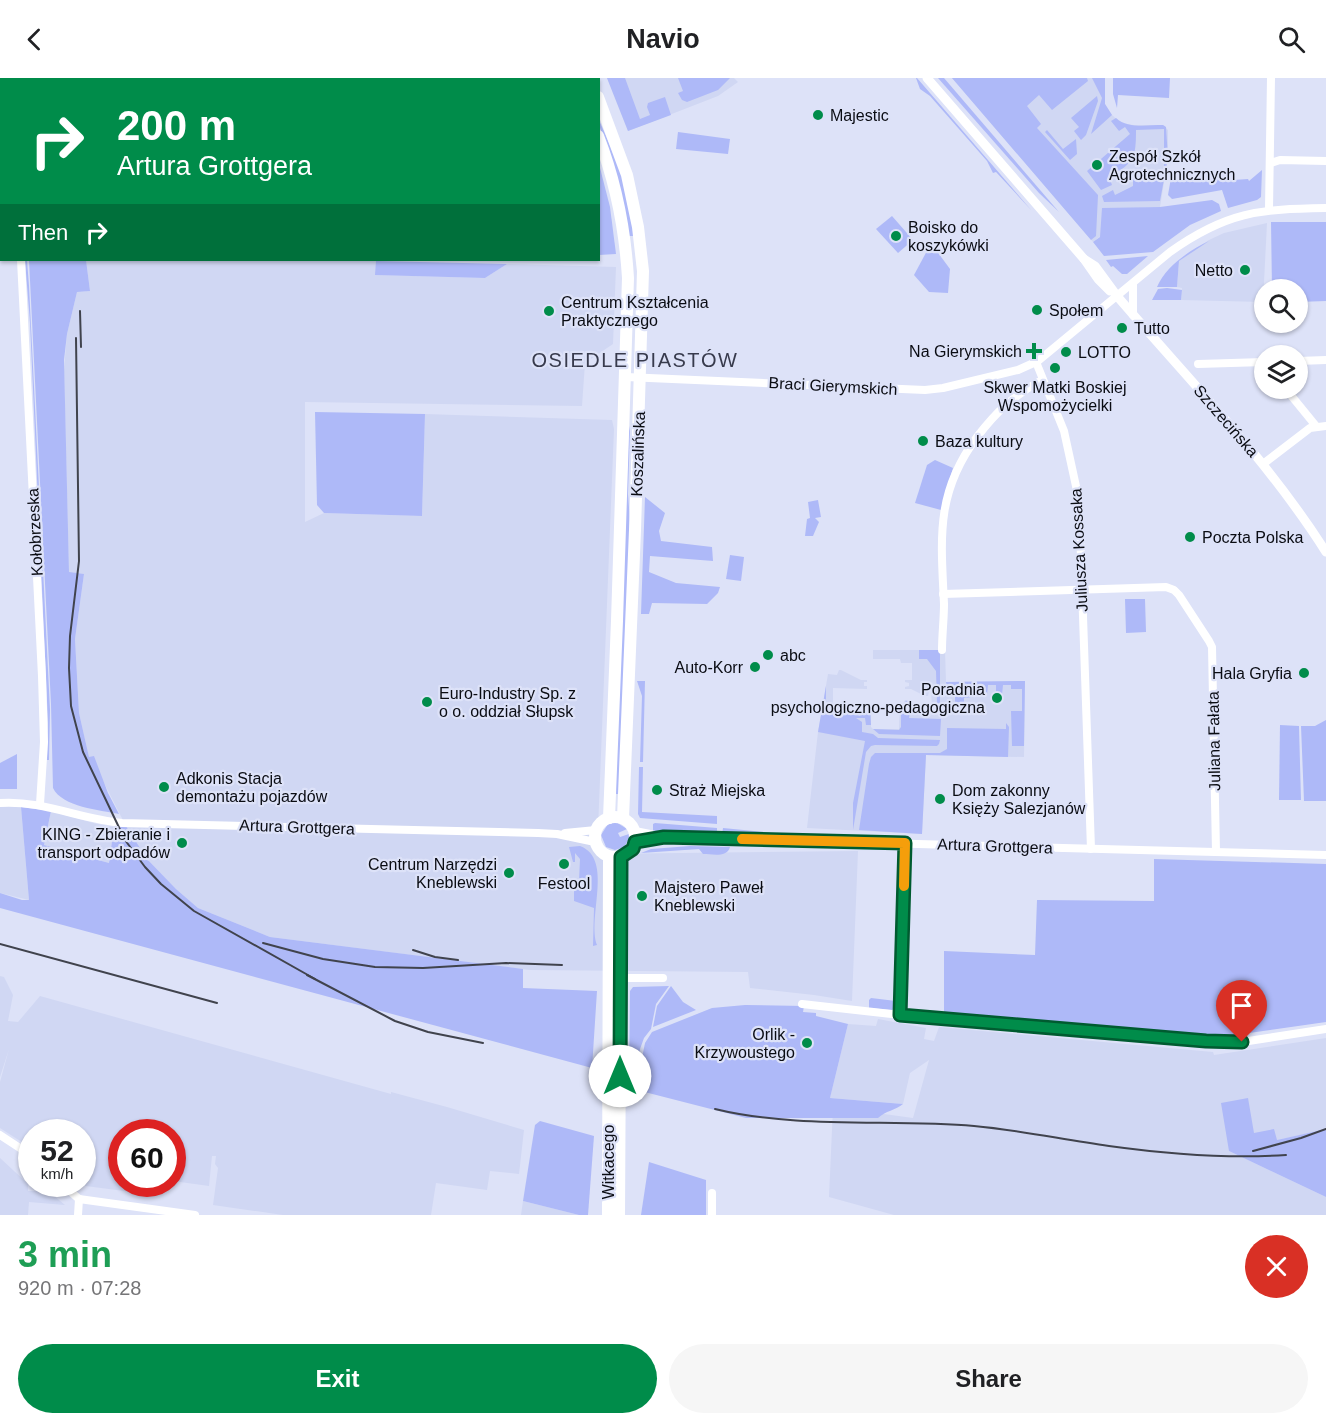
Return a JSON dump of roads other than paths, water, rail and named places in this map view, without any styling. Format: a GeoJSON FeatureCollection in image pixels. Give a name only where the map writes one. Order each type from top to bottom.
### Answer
{"type":"FeatureCollection","features":[{"type":"Feature","properties":{"kind":"main road","name":"Koszalińska"},"geometry":{"type":"LineString","coordinates":[[600,101],[627,175],[640,237],[643,285],[624,818]]}},
{"type":"Feature","properties":{"kind":"main road","name":"Koszalińska"},"geometry":{"type":"LineString","coordinates":[[600,142],[614,182],[626,239],[628,278],[609,818]]}},
{"type":"Feature","properties":{"kind":"main road"},"geometry":{"type":"LineString","coordinates":[[624,818],[633,826],[635,837],[633,849],[615,857],[603,854],[596,836],[603,820],[624,818]]}},
{"type":"Feature","properties":{"kind":"main road","name":"Witkacego"},"geometry":{"type":"LineString","coordinates":[[614,1074],[620,978],[615,857]]}},
{"type":"Feature","properties":{"kind":"main road","name":"Witkacego"},"geometry":{"type":"LineString","coordinates":[[615,857],[614,1143],[619,1215]]}},
{"type":"Feature","properties":{"kind":"main road","name":"Witkacego"},"geometry":{"type":"LineString","coordinates":[[608,1215],[614,1143]]}},
{"type":"Feature","properties":{"kind":"street","name":"Szczecińska"},"geometry":{"type":"LineString","coordinates":[[927,78],[1084,259],[1098,279],[1117,297],[1263,464],[1294,504],[1326,552]]}},
{"type":"Feature","properties":{"kind":"street"},"geometry":{"type":"LineString","coordinates":[[1269,210],[1271,78]]}},
{"type":"Feature","properties":{"kind":"street"},"geometry":{"type":"LineString","coordinates":[[1271,163],[1280,160],[1326,161]]}},
{"type":"Feature","properties":{"kind":"street"},"geometry":{"type":"LineString","coordinates":[[1036,362],[1170,252],[1203,231],[1228,220],[1269,210],[1326,208]]}},
{"type":"Feature","properties":{"kind":"street","name":"Kołobrzeska"},"geometry":{"type":"LineString","coordinates":[[21,261],[42,676],[44,742],[40,804]]}},
{"type":"Feature","properties":{"kind":"street"},"geometry":{"type":"LineString","coordinates":[[1133,284],[1133,315]]}},
{"type":"Feature","properties":{"kind":"street"},"geometry":{"type":"LineString","coordinates":[[1308,361],[1326,360]]}},
{"type":"Feature","properties":{"kind":"street","name":"Braci Gierymskich"},"geometry":{"type":"LineString","coordinates":[[626,377],[928,390],[1018,370],[1036,362]]}},
{"type":"Feature","properties":{"kind":"street","name":"Juliusza Kossaka"},"geometry":{"type":"LineString","coordinates":[[1036,362],[1064,431],[1078,494],[1091,849]]}},
{"type":"Feature","properties":{"kind":"street"},"geometry":{"type":"LineString","coordinates":[[1198,364],[1254,362]]}},
{"type":"Feature","properties":{"kind":"street"},"geometry":{"type":"LineString","coordinates":[[942,650],[943,523],[947,495],[955,472],[991,418],[1014,396],[1042,380]]}},
{"type":"Feature","properties":{"kind":"street"},"geometry":{"type":"LineString","coordinates":[[1294,399],[1316,426]]}},
{"type":"Feature","properties":{"kind":"street"},"geometry":{"type":"LineString","coordinates":[[1263,464],[1308,429],[1326,426]]}},
{"type":"Feature","properties":{"kind":"street","name":"Juliana Fałata"},"geometry":{"type":"LineString","coordinates":[[1083,590],[1166,587],[1174,590],[1211,644],[1216,852]]}},
{"type":"Feature","properties":{"kind":"street"},"geometry":{"type":"LineString","coordinates":[[943,594],[1083,590]]}},
{"type":"Feature","properties":{"kind":"street","name":"Artura Grottgera"},"geometry":{"type":"LineString","coordinates":[[0,803],[40,804],[86,817],[129,823],[596,836]]}},
{"type":"Feature","properties":{"kind":"street","name":"Artura Grottgera"},"geometry":{"type":"LineString","coordinates":[[635,837],[1326,855]]}},
{"type":"Feature","properties":{"kind":"street"},"geometry":{"type":"LineString","coordinates":[[900,1015],[905,843]]}},
{"type":"Feature","properties":{"kind":"street"},"geometry":{"type":"LineString","coordinates":[[620,978],[663,978]]}},
{"type":"Feature","properties":{"kind":"street"},"geometry":{"type":"LineString","coordinates":[[802,1004],[900,1015],[1231,1043],[1326,1029]]}},
{"type":"Feature","properties":{"kind":"street"},"geometry":{"type":"LineString","coordinates":[[0,1135],[18,1147]]}},
{"type":"Feature","properties":{"kind":"street"},"geometry":{"type":"LineString","coordinates":[[712,1193],[712,1215]]}},
{"type":"Feature","properties":{"kind":"street"},"geometry":{"type":"LineString","coordinates":[[78,1215],[79,1198],[195,1215]]}},
{"type":"Feature","properties":{"kind":"railway"},"geometry":{"type":"LineString","coordinates":[[80,311],[81,347]]}},
{"type":"Feature","properties":{"kind":"railway"},"geometry":{"type":"LineString","coordinates":[[76,338],[79,561],[70,636],[69,668],[71,706],[83,752],[125,840],[161,884],[194,911],[315,979]]}},
{"type":"Feature","properties":{"kind":"railway"},"geometry":{"type":"LineString","coordinates":[[263,943],[323,959],[375,967],[423,968],[506,963],[562,965]]}},
{"type":"Feature","properties":{"kind":"railway"},"geometry":{"type":"LineString","coordinates":[[0,944],[217,1003]]}},
{"type":"Feature","properties":{"kind":"railway"},"geometry":{"type":"LineString","coordinates":[[413,950],[435,957],[458,960]]}},
{"type":"Feature","properties":{"kind":"railway"},"geometry":{"type":"LineString","coordinates":[[307,975],[395,1021],[428,1032],[483,1043]]}},
{"type":"Feature","properties":{"kind":"railway"},"geometry":{"type":"LineString","coordinates":[[715,1109],[778,1119],[974,1126],[1109,1146],[1175,1153],[1220,1156],[1286,1155]]}},
{"type":"Feature","properties":{"kind":"railway"},"geometry":{"type":"LineString","coordinates":[[1253,1151],[1326,1129]]}},
{"type":"Feature","properties":{"kind":"place","name":"Majestic"},"geometry":{"type":"Point","coordinates":[818,115]}},
{"type":"Feature","properties":{"kind":"place","name":"Zespół Szkół Agrotechnicznych"},"geometry":{"type":"Point","coordinates":[1097,165]}},
{"type":"Feature","properties":{"kind":"place","name":"Boisko do koszykówki"},"geometry":{"type":"Point","coordinates":[896,236]}},
{"type":"Feature","properties":{"kind":"place","name":"Netto"},"geometry":{"type":"Point","coordinates":[1245,270]}},
{"type":"Feature","properties":{"kind":"place","name":"Społem"},"geometry":{"type":"Point","coordinates":[1037,310]}},
{"type":"Feature","properties":{"kind":"place","name":"Centrum Kształcenia Praktycznego"},"geometry":{"type":"Point","coordinates":[549,311]}},
{"type":"Feature","properties":{"kind":"place","name":"Tutto"},"geometry":{"type":"Point","coordinates":[1122,328]}},
{"type":"Feature","properties":{"kind":"place","name":"Na Gierymskich"},"geometry":{"type":"Point","coordinates":[1034,351]}},
{"type":"Feature","properties":{"kind":"place","name":"LOTTO"},"geometry":{"type":"Point","coordinates":[1066,352]}},
{"type":"Feature","properties":{"kind":"place","name":"Skwer Matki Boskiej Wspomożycielki"},"geometry":{"type":"Point","coordinates":[1055,368]}},
{"type":"Feature","properties":{"kind":"place","name":"Baza kultury"},"geometry":{"type":"Point","coordinates":[923,441]}},
{"type":"Feature","properties":{"kind":"place","name":"Poczta Polska"},"geometry":{"type":"Point","coordinates":[1190,537]}},
{"type":"Feature","properties":{"kind":"place","name":"abc"},"geometry":{"type":"Point","coordinates":[768,655]}},
{"type":"Feature","properties":{"kind":"place","name":"Auto-Korr"},"geometry":{"type":"Point","coordinates":[755,667]}},
{"type":"Feature","properties":{"kind":"place","name":"Hala Gryfia"},"geometry":{"type":"Point","coordinates":[1304,673]}},
{"type":"Feature","properties":{"kind":"place","name":"Poradnia psychologiczno-pedagogiczna"},"geometry":{"type":"Point","coordinates":[997,698]}},
{"type":"Feature","properties":{"kind":"place","name":"Euro-Industry Sp. z o o. oddział Słupsk"},"geometry":{"type":"Point","coordinates":[427,702]}},
{"type":"Feature","properties":{"kind":"place","name":"Adkonis Stacja demontażu pojazdów"},"geometry":{"type":"Point","coordinates":[164,787]}},
{"type":"Feature","properties":{"kind":"place","name":"Straż Miejska"},"geometry":{"type":"Point","coordinates":[657,790]}},
{"type":"Feature","properties":{"kind":"place","name":"Dom zakonny Księży Salezjanów"},"geometry":{"type":"Point","coordinates":[940,799]}},
{"type":"Feature","properties":{"kind":"place","name":"KING - Zbieranie i transport odpadów"},"geometry":{"type":"Point","coordinates":[182,843]}},
{"type":"Feature","properties":{"kind":"place","name":"Festool"},"geometry":{"type":"Point","coordinates":[564,864]}},
{"type":"Feature","properties":{"kind":"place","name":"Centrum Narzędzi Kneblewski"},"geometry":{"type":"Point","coordinates":[509,873]}},
{"type":"Feature","properties":{"kind":"place","name":"Majstero Paweł Kneblewski"},"geometry":{"type":"Point","coordinates":[642,896]}},
{"type":"Feature","properties":{"kind":"place","name":"Orlik - Krzywoustego"},"geometry":{"type":"Point","coordinates":[807,1043]}},
{"type":"Feature","properties":{"kind":"district","name":"OSIEDLE PIASTÓW"},"geometry":{"type":"Point","coordinates":[635,360]}}]}
